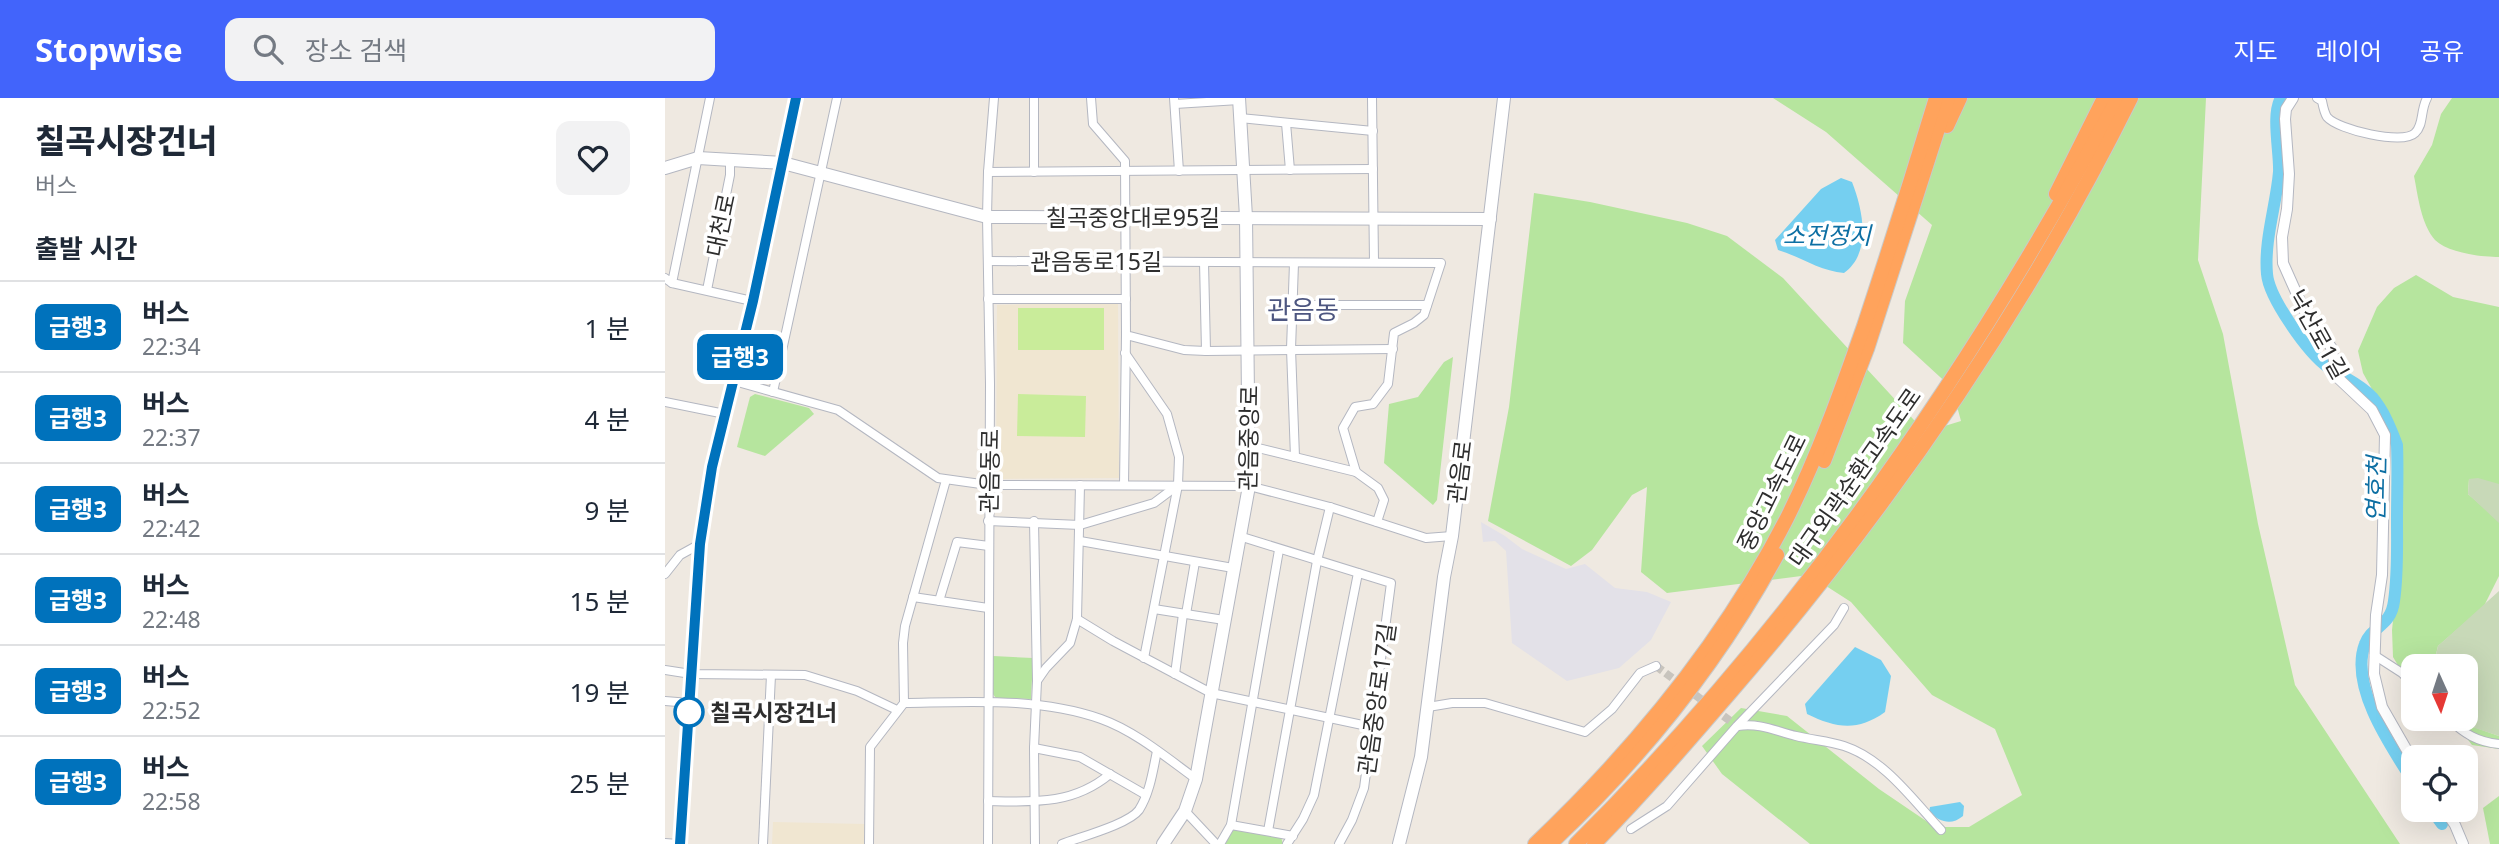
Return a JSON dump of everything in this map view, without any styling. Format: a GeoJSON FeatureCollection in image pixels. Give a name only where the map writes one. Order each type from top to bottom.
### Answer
{"type":"FeatureCollection","features":[{"type":"Feature","properties":{"kind":"highway","name":"중앙고속도로"},"geometry":{"type":"LineString","coordinates":[[1535,844],[1592,788],[1674,695],[1746,591],[1787,518],[1822,443],[1856,348],[1937,98]]}},
{"type":"Feature","properties":{"kind":"highway","name":"중앙고속도로"},"geometry":{"type":"LineString","coordinates":[[1550,844],[1600,795],[1680,703],[1730,636],[1800,513],[1831,446],[1871,337],[1948,98]]}},
{"type":"Feature","properties":{"kind":"highway"},"geometry":{"type":"LineString","coordinates":[[1924,175],[1960,98]]}},
{"type":"Feature","properties":{"kind":"highway"},"geometry":{"type":"LineString","coordinates":[[2024,262],[2104,98]]}},
{"type":"Feature","properties":{"kind":"highway","name":"대구외곽순환고속도로"},"geometry":{"type":"LineString","coordinates":[[1576,844],[1692,722],[1789,607],[1933,406],[2024,262],[2118,98]]}},
{"type":"Feature","properties":{"kind":"highway","name":"대구외곽순환고속도로"},"geometry":{"type":"LineString","coordinates":[[1594,844],[1655,781],[1793,621],[1915,458],[2025,291],[2131,98]]}},
{"type":"Feature","properties":{"kind":"highway"},"geometry":{"type":"LineString","coordinates":[[2025,291],[2053,252],[2141,98]]}},
{"type":"Feature","properties":{"kind":"main road"},"geometry":{"type":"LineString","coordinates":[[679,844],[700,544],[712,467],[753,301],[796,98]]}},
{"type":"Feature","properties":{"kind":"main road","name":"관음로"},"geometry":{"type":"LineString","coordinates":[[1399,844],[1421,757],[1452,536],[1504,98]]}},
{"type":"Feature","properties":{"kind":"main road","name":"관음중앙로"},"geometry":{"type":"LineString","coordinates":[[1163,844],[1185,811],[1196,779],[1249,486],[1246,216],[1239,99]]}},
{"type":"Feature","properties":{"kind":"main road","name":"대천로"},"geometry":{"type":"LineString","coordinates":[[665,168],[698,159],[783,163]]}},
{"type":"Feature","properties":{"kind":"main road","name":"칠곡중앙대로95길"},"geometry":{"type":"LineString","coordinates":[[783,163],[987,217],[1490,219]]}},
{"type":"Feature","properties":{"kind":"street"},"geometry":{"type":"LineString","coordinates":[[698,159],[711,98]]}},
{"type":"Feature","properties":{"kind":"street"},"geometry":{"type":"LineString","coordinates":[[773,392],[837,98]]}},
{"type":"Feature","properties":{"kind":"street","name":"관음동로"},"geometry":{"type":"LineString","coordinates":[[988,844],[990,384],[987,217],[994,98]]}},
{"type":"Feature","properties":{"kind":"street"},"geometry":{"type":"LineString","coordinates":[[1034,98],[1034,172]]}},
{"type":"Feature","properties":{"kind":"street"},"geometry":{"type":"LineString","coordinates":[[1091,98],[1093,124],[1125,161],[1124,485]]}},
{"type":"Feature","properties":{"kind":"street"},"geometry":{"type":"LineString","coordinates":[[1372,98],[1374,262]]}},
{"type":"Feature","properties":{"kind":"street"},"geometry":{"type":"LineString","coordinates":[[2317,98],[2322,101],[2327,117],[2335,123],[2357,132],[2393,138],[2412,136],[2418,131],[2422,125],[2422,108],[2427,98]]}},
{"type":"Feature","properties":{"kind":"street","name":"관음중앙로"},"geometry":{"type":"LineString","coordinates":[[1175,101],[1239,99]]}},
{"type":"Feature","properties":{"kind":"street","name":"낙산로1길"},"geometry":{"type":"LineString","coordinates":[[2290,99],[2285,119],[2289,174],[2287,209],[2281,237],[2283,263],[2304,310],[2331,347],[2338,378],[2372,410],[2385,435],[2382,575],[2376,615],[2374,674],[2382,707],[2404,745]]}},
{"type":"Feature","properties":{"kind":"street"},"geometry":{"type":"LineString","coordinates":[[1175,101],[1179,171]]}},
{"type":"Feature","properties":{"kind":"street"},"geometry":{"type":"LineString","coordinates":[[1240,118],[1373,131]]}},
{"type":"Feature","properties":{"kind":"street"},"geometry":{"type":"LineString","coordinates":[[1286,122],[1290,170]]}},
{"type":"Feature","properties":{"kind":"street","name":"대천로"},"geometry":{"type":"LineString","coordinates":[[669,281],[698,159]]}},
{"type":"Feature","properties":{"kind":"street","name":"대천로"},"geometry":{"type":"LineString","coordinates":[[707,290],[730,175],[730,159]]}},
{"type":"Feature","properties":{"kind":"street"},"geometry":{"type":"LineString","coordinates":[[988,172],[1373,169]]}},
{"type":"Feature","properties":{"kind":"street","name":"관음동로15길"},"geometry":{"type":"LineString","coordinates":[[988,261],[1441,263],[1427,305]]}},
{"type":"Feature","properties":{"kind":"street"},"geometry":{"type":"LineString","coordinates":[[1204,262],[1206,351]]}},
{"type":"Feature","properties":{"kind":"street"},"geometry":{"type":"LineString","coordinates":[[1294,263],[1291,349],[1295,457]]}},
{"type":"Feature","properties":{"kind":"street"},"geometry":{"type":"LineString","coordinates":[[669,281],[753,301]]}},
{"type":"Feature","properties":{"kind":"street"},"geometry":{"type":"LineString","coordinates":[[988,299],[1126,299]]}},
{"type":"Feature","properties":{"kind":"street"},"geometry":{"type":"LineString","coordinates":[[1294,305],[1427,305],[1414,323],[1394,333],[1388,384],[1379,399],[1373,404],[1355,407],[1343,428],[1356,472]]}},
{"type":"Feature","properties":{"kind":"street"},"geometry":{"type":"LineString","coordinates":[[1126,335],[1184,350],[1393,349]]}},
{"type":"Feature","properties":{"kind":"street"},"geometry":{"type":"LineString","coordinates":[[1125,353],[1167,414],[1179,457],[1178,485],[1144,658]]}},
{"type":"Feature","properties":{"kind":"street"},"geometry":{"type":"LineString","coordinates":[[734,381],[838,410],[938,478],[946,480],[988,485],[1249,486],[1330,507],[1426,538],[1452,536]]}},
{"type":"Feature","properties":{"kind":"street"},"geometry":{"type":"LineString","coordinates":[[665,402],[725,414]]}},
{"type":"Feature","properties":{"kind":"street"},"geometry":{"type":"LineString","coordinates":[[1249,446],[1356,472],[1378,488],[1384,500],[1377,522]]}},
{"type":"Feature","properties":{"kind":"street"},"geometry":{"type":"LineString","coordinates":[[904,703],[903,643],[946,480]]}},
{"type":"Feature","properties":{"kind":"street"},"geometry":{"type":"LineString","coordinates":[[1037,681],[1070,643],[1077,619],[1080,485]]}},
{"type":"Feature","properties":{"kind":"street"},"geometry":{"type":"LineString","coordinates":[[988,521],[1080,525],[1154,503],[1178,485]]}},
{"type":"Feature","properties":{"kind":"street"},"geometry":{"type":"LineString","coordinates":[[1268,831],[1317,561],[1330,507]]}},
{"type":"Feature","properties":{"kind":"street"},"geometry":{"type":"LineString","coordinates":[[1034,521],[1037,681],[1034,704],[1035,844]]}},
{"type":"Feature","properties":{"kind":"street","name":"관음중앙로17길"},"geometry":{"type":"LineString","coordinates":[[1239,536],[1391,583],[1364,788],[1339,844]]}},
{"type":"Feature","properties":{"kind":"street"},"geometry":{"type":"LineString","coordinates":[[939,601],[957,542],[959,540],[989,546]]}},
{"type":"Feature","properties":{"kind":"street"},"geometry":{"type":"LineString","coordinates":[[1080,541],[1233,568]]}},
{"type":"Feature","properties":{"kind":"street"},"geometry":{"type":"LineString","coordinates":[[665,574],[680,555],[700,544]]}},
{"type":"Feature","properties":{"kind":"street"},"geometry":{"type":"LineString","coordinates":[[1185,811],[1218,844],[1230,825],[1279,550]]}},
{"type":"Feature","properties":{"kind":"street"},"geometry":{"type":"LineString","coordinates":[[1175,674],[1195,562]]}},
{"type":"Feature","properties":{"kind":"street","name":"관음중앙로17길"},"geometry":{"type":"LineString","coordinates":[[1287,844],[1314,795],[1358,573]]}},
{"type":"Feature","properties":{"kind":"street"},"geometry":{"type":"LineString","coordinates":[[913,597],[988,608]]}},
{"type":"Feature","properties":{"kind":"street"},"geometry":{"type":"LineString","coordinates":[[1631,829],[1667,806],[1737,726],[1834,625],[1844,608]]}},
{"type":"Feature","properties":{"kind":"street"},"geometry":{"type":"LineString","coordinates":[[1154,609],[1224,620]]}},
{"type":"Feature","properties":{"kind":"street"},"geometry":{"type":"LineString","coordinates":[[1077,619],[1211,693],[1372,727]]}},
{"type":"Feature","properties":{"kind":"street"},"geometry":{"type":"LineString","coordinates":[[2374,652],[2401,672]]}},
{"type":"Feature","properties":{"kind":"street"},"geometry":{"type":"LineString","coordinates":[[1428,707],[1452,703],[1486,703],[1585,732],[1612,709],[1640,673],[1656,666]]}},
{"type":"Feature","properties":{"kind":"street"},"geometry":{"type":"LineString","coordinates":[[665,670],[691,674],[805,675],[857,691],[897,710]]}},
{"type":"Feature","properties":{"kind":"street"},"geometry":{"type":"LineString","coordinates":[[762,844],[772,676]]}},
{"type":"Feature","properties":{"kind":"street"},"geometry":{"type":"LineString","coordinates":[[665,701],[690,703]]}},
{"type":"Feature","properties":{"kind":"street"},"geometry":{"type":"LineString","coordinates":[[869,844],[870,747],[904,703],[1034,704],[1103,719],[1157,751],[1196,779]]}},
{"type":"Feature","properties":{"kind":"street"},"geometry":{"type":"LineString","coordinates":[[1737,726],[1754,724],[1844,746],[1865,756],[1881,767],[1941,830]]}},
{"type":"Feature","properties":{"kind":"street"},"geometry":{"type":"LineString","coordinates":[[2462,732],[2479,741],[2499,744]]}},
{"type":"Feature","properties":{"kind":"street"},"geometry":{"type":"LineString","coordinates":[[1034,748],[1080,757],[1146,795]]}},
{"type":"Feature","properties":{"kind":"street"},"geometry":{"type":"LineString","coordinates":[[1062,844],[1122,821],[1137,812],[1146,795],[1157,751]]}},
{"type":"Feature","properties":{"kind":"street"},"geometry":{"type":"LineString","coordinates":[[988,801],[1056,800],[1094,787],[1110,774]]}},
{"type":"Feature","properties":{"kind":"street"},"geometry":{"type":"LineString","coordinates":[[2453,822],[2463,844]]}},
{"type":"Feature","properties":{"kind":"street"},"geometry":{"type":"LineString","coordinates":[[1230,825],[1293,836]]}},
{"type":"Feature","properties":{"kind":"street"},"geometry":{"type":"LineString","coordinates":[[665,843],[679,844]]}},
{"type":"Feature","properties":{"kind":"shaded area"},"geometry":{"type":"Polygon","coordinates":[[[1118,302],[1119,478],[996,479],[997,305],[1118,302]]]}},
{"type":"Feature","properties":{"kind":"shaded area"},"geometry":{"type":"Polygon","coordinates":[[[1481,522],[1522,549],[1566,569],[1585,564],[1615,588],[1647,592],[1671,602],[1651,640],[1619,668],[1567,681],[1512,643],[1506,551],[1495,541],[1483,542],[1481,522]]]}},
{"type":"Feature","properties":{"kind":"shaded area"},"geometry":{"type":"Polygon","coordinates":[[[773,822],[866,824],[866,844],[772,844],[773,822]]]}},
{"type":"Feature","properties":{"kind":"green space"},"geometry":{"type":"Polygon","coordinates":[[[1773,98],[2206,98],[2198,260],[2223,334],[2258,524],[2295,685],[2400,844],[1810,844],[1722,774],[1702,746],[1741,708],[1787,716],[1879,789],[1935,827],[1969,827],[2022,795],[1995,729],[1932,695],[1851,602],[1809,575],[1667,593],[1641,572],[1647,487],[1632,495],[1592,550],[1571,566],[1488,521],[1509,407],[1534,193],[1687,223],[1727,236],[1783,278],[1925,432],[1961,421],[1952,388],[1903,343],[1905,301],[1932,225],[1826,132],[1773,98]]]}},
{"type":"Feature","properties":{"kind":"green space"},"geometry":{"type":"Polygon","coordinates":[[[2452,98],[2499,98],[2499,257],[2448,248],[2435,240],[2423,218],[2414,176],[2432,145],[2441,114],[2452,98]]]}},
{"type":"Feature","properties":{"kind":"green space"},"geometry":{"type":"Polygon","coordinates":[[[2416,275],[2453,297],[2499,307],[2499,485],[2469,479],[2468,494],[2499,521],[2499,576],[2484,606],[2438,646],[2436,654],[2401,654],[2401,670],[2393,657],[2392,630],[2398,574],[2401,441],[2363,373],[2358,351],[2377,307],[2394,288],[2416,275]]]}},
{"type":"Feature","properties":{"kind":"green space"},"geometry":{"type":"Polygon","coordinates":[[[1018,308],[1104,308],[1104,350],[1018,350],[1018,308]]]}},
{"type":"Feature","properties":{"kind":"green space"},"geometry":{"type":"Polygon","coordinates":[[[1453,357],[1437,500],[1433,505],[1384,463],[1389,404],[1418,397],[1444,362],[1453,357]]]}},
{"type":"Feature","properties":{"kind":"green space"},"geometry":{"type":"Polygon","coordinates":[[[755,394],[809,408],[814,414],[765,456],[737,447],[750,397],[755,394]]]}},
{"type":"Feature","properties":{"kind":"green space"},"geometry":{"type":"Polygon","coordinates":[[[1018,394],[1086,396],[1085,437],[1017,436],[1018,394]]]}},
{"type":"Feature","properties":{"kind":"green space"},"geometry":{"type":"Polygon","coordinates":[[[2478,478],[2499,484],[2499,523],[2468,494],[2469,479],[2478,478]]]}},
{"type":"Feature","properties":{"kind":"green space"},"geometry":{"type":"Polygon","coordinates":[[[2499,591],[2499,736],[2478,729],[2478,654],[2436,654],[2438,646],[2499,591]]]}},
{"type":"Feature","properties":{"kind":"green space"},"geometry":{"type":"Polygon","coordinates":[[[993,656],[1033,658],[1031,699],[996,698],[992,693],[993,656]]]}},
{"type":"Feature","properties":{"kind":"green space"},"geometry":{"type":"Polygon","coordinates":[[[2478,729],[2499,736],[2499,749],[2472,745],[2462,732],[2478,732],[2478,729]]]}},
{"type":"Feature","properties":{"kind":"green space"},"geometry":{"type":"Polygon","coordinates":[[[2499,796],[2499,844],[2490,844],[2483,808],[2499,796]]]}},
{"type":"Feature","properties":{"kind":"green space"},"geometry":{"type":"Polygon","coordinates":[[[1235,828],[1281,837],[1283,844],[1224,844],[1235,828]]]}},
{"type":"Feature","properties":{"kind":"water","name":"소전정지"},"geometry":{"type":"Polygon","coordinates":[[[1841,178],[1852,182],[1862,218],[1862,243],[1853,264],[1844,273],[1835,272],[1778,250],[1775,240],[1821,189],[1841,178]]]}},
{"type":"Feature","properties":{"kind":"water"},"geometry":{"type":"Polygon","coordinates":[[[1855,647],[1881,660],[1891,676],[1885,712],[1865,723],[1846,726],[1807,714],[1805,704],[1855,647]]]}},
{"type":"Feature","properties":{"kind":"water"},"geometry":{"type":"Polygon","coordinates":[[[1960,802],[1964,806],[1963,816],[1954,821],[1941,820],[1929,812],[1930,807],[1960,802]]]}},
{"type":"Feature","properties":{"kind":"waterway","name":"연호천"},"geometry":{"type":"LineString","coordinates":[[2281,98],[2276,123],[2279,172],[2267,248],[2269,284],[2282,310],[2310,350],[2328,367],[2372,397],[2384,414],[2397,445],[2397,560],[2394,601],[2389,616],[2368,638],[2362,661],[2367,697],[2401,762]]}},
{"type":"Feature","properties":{"kind":"tunnel"},"geometry":{"type":"LineString","coordinates":[[1656,666],[1737,726]]}},
{"type":"Feature","properties":{"kind":"bus line","name":"급행3"},"geometry":{"type":"LineString","coordinates":[[680,844],[700,544],[712,467],[753,301],[796,98]]}},
{"type":"Feature","properties":{"kind":"place","name":"칠곡시장건너"},"geometry":{"type":"Point","coordinates":[689,712]}},
{"type":"Feature","properties":{"kind":"district","name":"관음동"},"geometry":{"type":"Point","coordinates":[1303,309]}}]}
